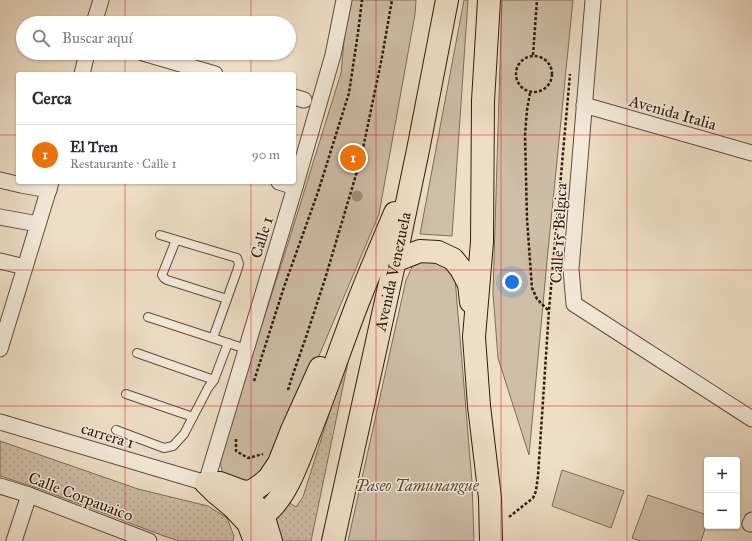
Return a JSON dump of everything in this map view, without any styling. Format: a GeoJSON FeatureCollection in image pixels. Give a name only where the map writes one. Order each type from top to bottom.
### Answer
{"type":"FeatureCollection","features":[{"type":"Feature","properties":{"kind":"main road","name":"Avenida Venezuela"},"geometry":{"type":"LineString","coordinates":[[333,541],[395,260],[447,0]]}},
{"type":"Feature","properties":{"kind":"main road"},"geometry":{"type":"LineString","coordinates":[[474,337],[482,242],[483,100],[489,0]]}},
{"type":"Feature","properties":{"kind":"main road"},"geometry":{"type":"LineString","coordinates":[[263,515],[270,510],[283,492],[294,472],[370,271],[400,201],[418,150]]}},
{"type":"Feature","properties":{"kind":"main road"},"geometry":{"type":"LineString","coordinates":[[370,271],[420,250],[438,252],[453,259],[461,269],[469,284],[479,406],[490,498],[491,536]]}},
{"type":"Feature","properties":{"kind":"main road"},"geometry":{"type":"LineString","coordinates":[[206,483],[220,484],[244,492],[252,491],[270,478],[279,463],[317,373],[360,297]]}},
{"type":"Feature","properties":{"kind":"main road"},"geometry":{"type":"LineString","coordinates":[[206,483],[233,507],[248,523],[255,541]]}},
{"type":"Feature","properties":{"kind":"main road"},"geometry":{"type":"LineString","coordinates":[[244,492],[263,515],[271,541]]}},
{"type":"Feature","properties":{"kind":"street"},"geometry":{"type":"LineString","coordinates":[[96,16],[100,0]]}},
{"type":"Feature","properties":{"kind":"street","name":"Calle 1"},"geometry":{"type":"LineString","coordinates":[[296,184],[333,55],[344,0]]}},
{"type":"Feature","properties":{"kind":"street","name":"Calle 15 Belgica"},"geometry":{"type":"LineString","coordinates":[[593,0],[571,269],[574,304],[752,419]]}},
{"type":"Feature","properties":{"kind":"street"},"geometry":{"type":"LineString","coordinates":[[82,72],[85,60]]}},
{"type":"Feature","properties":{"kind":"street"},"geometry":{"type":"LineString","coordinates":[[167,60],[209,72]]}},
{"type":"Feature","properties":{"kind":"street","name":"Avenida Italia"},"geometry":{"type":"LineString","coordinates":[[584,105],[752,153]]}},
{"type":"Feature","properties":{"kind":"street"},"geometry":{"type":"LineString","coordinates":[[0,180],[16,184]]}},
{"type":"Feature","properties":{"kind":"street"},"geometry":{"type":"LineString","coordinates":[[0,349],[50,186],[17,184]]}},
{"type":"Feature","properties":{"kind":"street"},"geometry":{"type":"LineString","coordinates":[[285,184],[295,187]]}},
{"type":"Feature","properties":{"kind":"street","name":"Calle 1"},"geometry":{"type":"LineString","coordinates":[[206,483],[296,184]]}},
{"type":"Feature","properties":{"kind":"street"},"geometry":{"type":"LineString","coordinates":[[0,218],[38,224]]}},
{"type":"Feature","properties":{"kind":"street"},"geometry":{"type":"LineString","coordinates":[[0,261],[25,267]]}},
{"type":"Feature","properties":{"kind":"street","name":"carrera 1"},"geometry":{"type":"LineString","coordinates":[[0,422],[206,483]]}},
{"type":"Feature","properties":{"kind":"street","name":"Calle Corpauaico"},"geometry":{"type":"LineString","coordinates":[[0,486],[29,495],[149,541]]}},
{"type":"Feature","properties":{"kind":"street"},"geometry":{"type":"LineString","coordinates":[[14,541],[29,495]]}},
{"type":"Feature","properties":{"kind":"lane"},"geometry":{"type":"LineString","coordinates":[[160,235],[237,258],[239,264],[213,338]]}},
{"type":"Feature","properties":{"kind":"lane"},"geometry":{"type":"LineString","coordinates":[[176,240],[162,275],[164,278],[227,299]]}},
{"type":"Feature","properties":{"kind":"lane"},"geometry":{"type":"LineString","coordinates":[[148,317],[246,349]]}},
{"type":"Feature","properties":{"kind":"lane"},"geometry":{"type":"LineString","coordinates":[[116,430],[164,448],[173,446],[184,434],[208,388],[214,380],[228,343]]}},
{"type":"Feature","properties":{"kind":"lane"},"geometry":{"type":"LineString","coordinates":[[137,353],[214,380]]}},
{"type":"Feature","properties":{"kind":"lane"},"geometry":{"type":"LineString","coordinates":[[126,394],[194,417]]}},
{"type":"Feature","properties":{"kind":"path"},"geometry":{"type":"LineString","coordinates":[[253,384],[284,287],[318,192],[349,93],[362,0]]}},
{"type":"Feature","properties":{"kind":"path"},"geometry":{"type":"LineString","coordinates":[[288,391],[361,158],[392,0]]}},
{"type":"Feature","properties":{"kind":"path"},"geometry":{"type":"LineString","coordinates":[[533,55],[537,0]]}},
{"type":"Feature","properties":{"kind":"path"},"geometry":{"type":"LineString","coordinates":[[533,55],[543,58],[551,65],[553,76],[549,86],[541,92],[530,93],[521,88],[516,78],[516,68],[523,59],[533,55]]}},
{"type":"Feature","properties":{"kind":"path"},"geometry":{"type":"LineString","coordinates":[[491,536],[533,498],[536,491],[549,310],[570,73]]}},
{"type":"Feature","properties":{"kind":"path"},"geometry":{"type":"LineString","coordinates":[[530,93],[525,135],[527,219],[532,288],[537,299],[549,310]]}},
{"type":"Feature","properties":{"kind":"path"},"geometry":{"type":"LineString","coordinates":[[236,436],[236,451],[248,458],[266,452]]}},
{"type":"Feature","properties":{"kind":"green space"},"geometry":{"type":"Polygon","coordinates":[[[348,0],[416,0],[415,14],[379,214],[274,462],[242,485],[223,475],[220,461],[341,73],[348,0]]]}},
{"type":"Feature","properties":{"kind":"green space"},"geometry":{"type":"Polygon","coordinates":[[[464,0],[468,0],[452,236],[420,234],[464,0]]]}},
{"type":"Feature","properties":{"kind":"green space"},"geometry":{"type":"Polygon","coordinates":[[[502,0],[573,0],[529,455],[498,358],[493,293],[502,0]]]}},
{"type":"Feature","properties":{"kind":"green space","name":"Paseo Tamunangue"},"geometry":{"type":"Polygon","coordinates":[[[429,257],[443,260],[455,278],[472,482],[474,541],[348,541],[406,280],[413,265],[429,257]]]}},
{"type":"Feature","properties":{"kind":"green space"},"geometry":{"type":"Polygon","coordinates":[[[353,338],[311,541],[279,541],[274,516],[288,502],[296,507],[303,497],[353,338]]]}},
{"type":"Feature","properties":{"kind":"green space"},"geometry":{"type":"Polygon","coordinates":[[[0,441],[138,489],[208,506],[227,518],[234,536],[233,541],[179,541],[40,489],[0,476],[0,441]]]}},
{"type":"Feature","properties":{"kind":"green space"},"geometry":{"type":"Polygon","coordinates":[[[562,470],[624,491],[611,528],[552,506],[562,470]]]}},
{"type":"Feature","properties":{"kind":"green space"},"geometry":{"type":"Polygon","coordinates":[[[648,495],[704,514],[705,529],[701,541],[641,541],[632,538],[648,495]]]}},
{"type":"Feature","properties":{"kind":"place","name":"El Tren"},"geometry":{"type":"Point","coordinates":[353,158]}}]}
